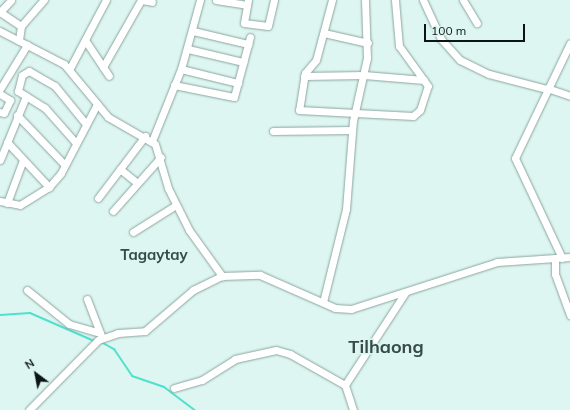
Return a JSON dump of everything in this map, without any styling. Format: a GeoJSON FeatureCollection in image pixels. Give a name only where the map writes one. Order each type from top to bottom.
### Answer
{"type":"FeatureCollection","features":[{"type":"Feature","properties":{"kind":"street"},"geometry":{"type":"LineString","coordinates":[[11,0],[0,12],[21,26]]}},
{"type":"Feature","properties":{"kind":"street"},"geometry":{"type":"LineString","coordinates":[[19,41],[21,26],[44,0]]}},
{"type":"Feature","properties":{"kind":"street"},"geometry":{"type":"LineString","coordinates":[[70,68],[106,0]]}},
{"type":"Feature","properties":{"kind":"street"},"geometry":{"type":"LineString","coordinates":[[103,67],[142,0],[152,2]]}},
{"type":"Feature","properties":{"kind":"street"},"geometry":{"type":"LineString","coordinates":[[152,141],[181,69],[193,31],[200,0]]}},
{"type":"Feature","properties":{"kind":"street"},"geometry":{"type":"LineString","coordinates":[[220,0],[248,3],[244,23],[268,26],[274,0]]}},
{"type":"Feature","properties":{"kind":"street"},"geometry":{"type":"LineString","coordinates":[[332,0],[316,60],[304,76],[298,104],[301,112],[355,112],[415,115],[428,89],[424,80],[399,46],[395,0]]}},
{"type":"Feature","properties":{"kind":"street"},"geometry":{"type":"LineString","coordinates":[[323,302],[346,209],[352,130],[364,75],[368,43],[364,0]]}},
{"type":"Feature","properties":{"kind":"street"},"geometry":{"type":"LineString","coordinates":[[423,0],[441,39],[460,60],[489,74],[570,96]]}},
{"type":"Feature","properties":{"kind":"street"},"geometry":{"type":"LineString","coordinates":[[463,0],[476,23]]}},
{"type":"Feature","properties":{"kind":"street"},"geometry":{"type":"LineString","coordinates":[[0,31],[70,68],[97,104],[112,120],[152,141],[161,157],[176,205],[202,252],[222,276]]}},
{"type":"Feature","properties":{"kind":"street"},"geometry":{"type":"LineString","coordinates":[[174,85],[234,97],[249,40],[193,31]]}},
{"type":"Feature","properties":{"kind":"street"},"geometry":{"type":"LineString","coordinates":[[324,33],[368,43]]}},
{"type":"Feature","properties":{"kind":"street"},"geometry":{"type":"LineString","coordinates":[[85,40],[109,76]]}},
{"type":"Feature","properties":{"kind":"street"},"geometry":{"type":"LineString","coordinates":[[570,43],[517,147],[515,163],[559,259],[555,274],[570,315]]}},
{"type":"Feature","properties":{"kind":"street"},"geometry":{"type":"LineString","coordinates":[[0,89],[27,45]]}},
{"type":"Feature","properties":{"kind":"street"},"geometry":{"type":"LineString","coordinates":[[188,48],[243,62]]}},
{"type":"Feature","properties":{"kind":"street"},"geometry":{"type":"LineString","coordinates":[[181,69],[238,82]]}},
{"type":"Feature","properties":{"kind":"street"},"geometry":{"type":"LineString","coordinates":[[76,143],[45,108],[26,96],[16,86],[26,71],[55,86],[86,124]]}},
{"type":"Feature","properties":{"kind":"street"},"geometry":{"type":"LineString","coordinates":[[304,76],[364,75],[424,80]]}},
{"type":"Feature","properties":{"kind":"street"},"geometry":{"type":"LineString","coordinates":[[0,94],[10,100],[4,113],[0,112]]}},
{"type":"Feature","properties":{"kind":"street"},"geometry":{"type":"LineString","coordinates":[[0,160],[26,96]]}},
{"type":"Feature","properties":{"kind":"street"},"geometry":{"type":"LineString","coordinates":[[23,160],[3,202],[25,204],[49,187],[65,166],[97,104]]}},
{"type":"Feature","properties":{"kind":"street"},"geometry":{"type":"LineString","coordinates":[[17,116],[65,166]]}},
{"type":"Feature","properties":{"kind":"street"},"geometry":{"type":"LineString","coordinates":[[273,131],[352,130]]}},
{"type":"Feature","properties":{"kind":"street"},"geometry":{"type":"LineString","coordinates":[[98,198],[145,136]]}},
{"type":"Feature","properties":{"kind":"street"},"geometry":{"type":"LineString","coordinates":[[7,142],[49,187]]}},
{"type":"Feature","properties":{"kind":"street"},"geometry":{"type":"LineString","coordinates":[[113,211],[136,182],[161,157]]}},
{"type":"Feature","properties":{"kind":"street"},"geometry":{"type":"LineString","coordinates":[[120,169],[136,182]]}},
{"type":"Feature","properties":{"kind":"street"},"geometry":{"type":"LineString","coordinates":[[133,232],[176,205]]}},
{"type":"Feature","properties":{"kind":"street"},"geometry":{"type":"LineString","coordinates":[[27,290],[69,324],[101,335],[145,331],[186,294],[222,276],[260,275],[323,302],[351,309],[405,293],[498,262],[559,259],[570,257]]}},
{"type":"Feature","properties":{"kind":"street"},"geometry":{"type":"LineString","coordinates":[[345,385],[405,293]]}},
{"type":"Feature","properties":{"kind":"street"},"geometry":{"type":"LineString","coordinates":[[87,299],[101,335]]}},
{"type":"Feature","properties":{"kind":"street"},"geometry":{"type":"LineString","coordinates":[[29,410],[101,335]]}},
{"type":"Feature","properties":{"kind":"street"},"geometry":{"type":"LineString","coordinates":[[174,388],[202,380],[235,359],[276,350],[345,385],[352,410]]}},
{"type":"Feature","properties":{"kind":"waterway"},"geometry":{"type":"LineString","coordinates":[[0,315],[30,313],[94,341]]}},
{"type":"Feature","properties":{"kind":"waterway"},"geometry":{"type":"LineString","coordinates":[[103,343],[114,349],[132,376],[164,387],[195,410]]}},
{"type":"Feature","properties":{"kind":"district","name":"Tagaytay"},"geometry":{"type":"Point","coordinates":[154,255]}},
{"type":"Feature","properties":{"kind":"district","name":"Tilhaong"},"geometry":{"type":"Point","coordinates":[386,347]}}]}
